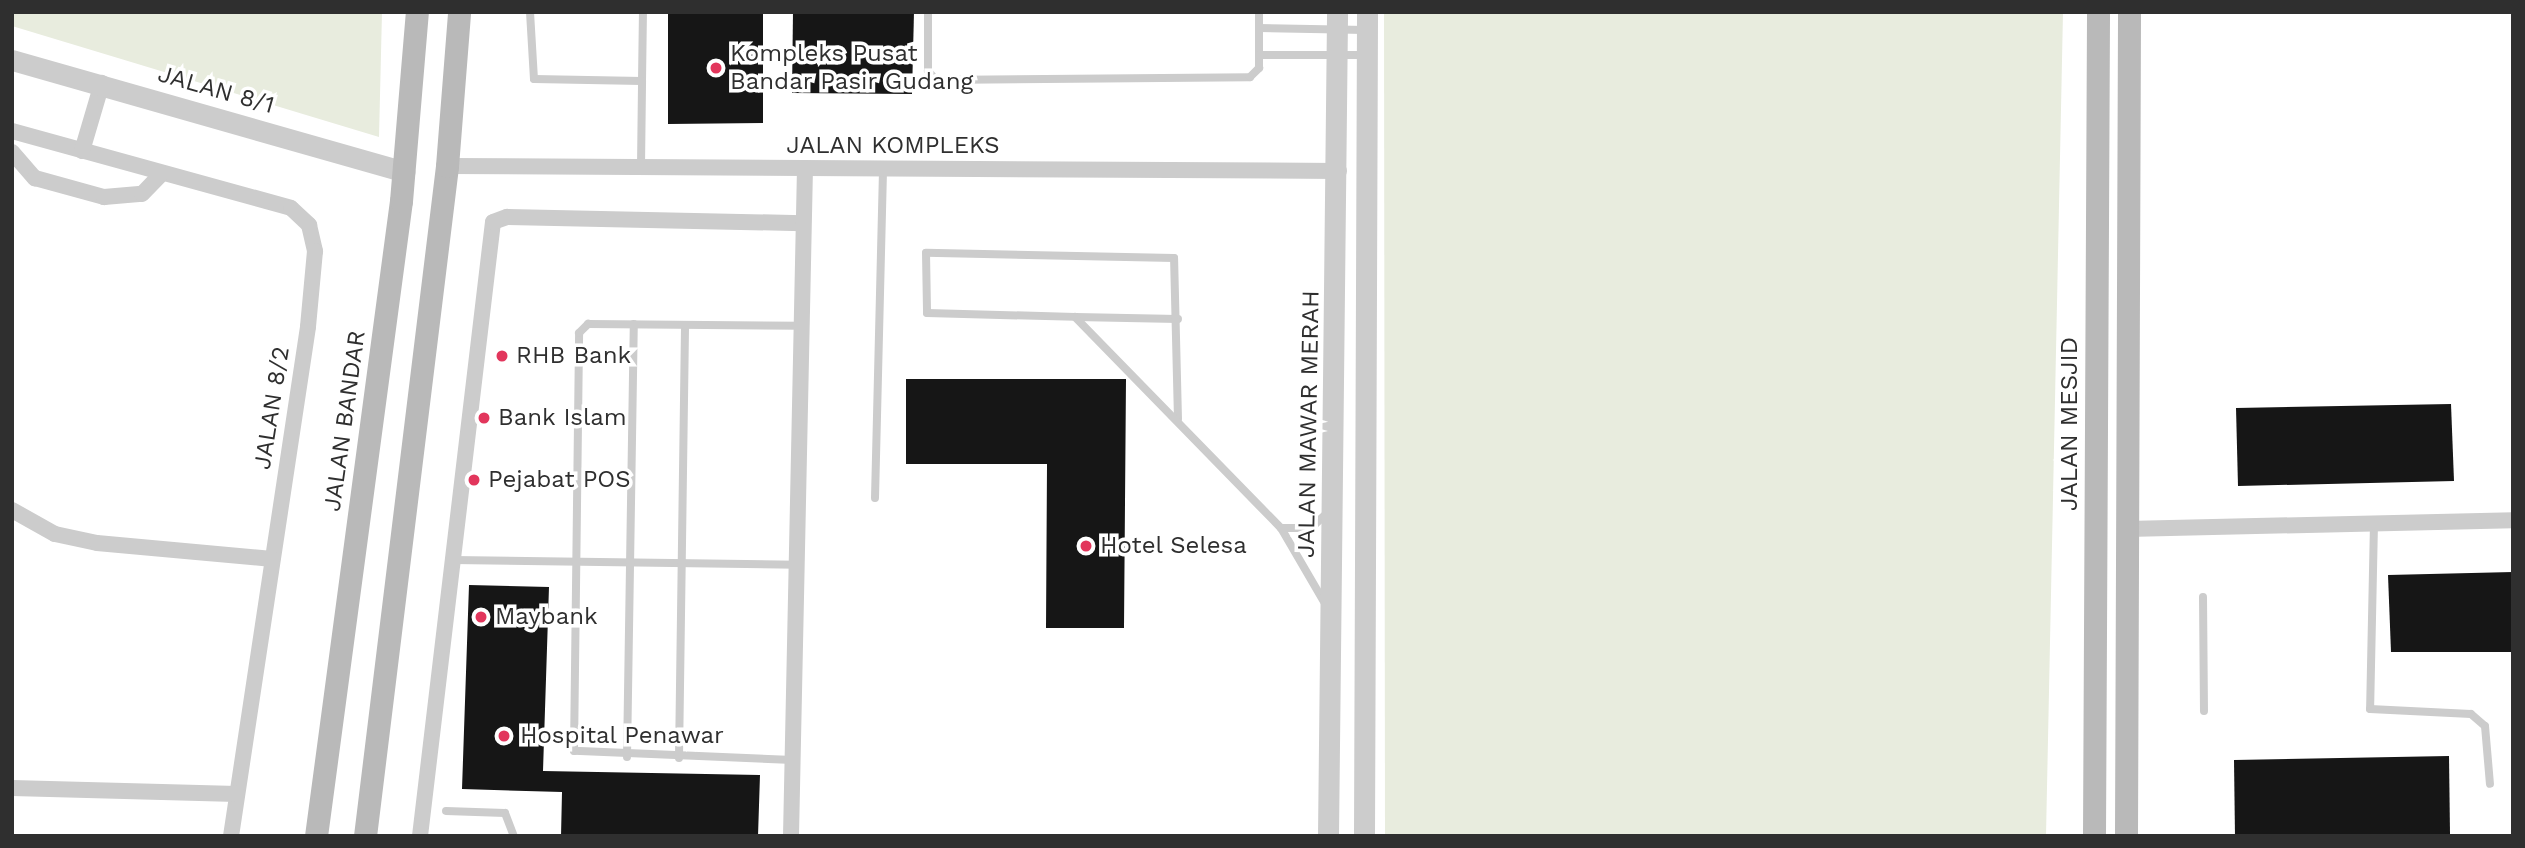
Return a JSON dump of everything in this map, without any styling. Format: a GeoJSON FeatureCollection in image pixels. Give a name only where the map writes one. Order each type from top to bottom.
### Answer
{"type":"FeatureCollection","features":[{"type":"Feature","properties":{"kind":"main road","name":"JALAN BANDAR"},"geometry":{"type":"LineString","coordinates":[[316,836],[404,172],[417,12]]}},
{"type":"Feature","properties":{"kind":"main road"},"geometry":{"type":"LineString","coordinates":[[365,836],[447,166],[459,12]]}},
{"type":"Feature","properties":{"kind":"main road","name":"JALAN MESJID"},"geometry":{"type":"LineString","coordinates":[[2094,833],[2098,12]]}},
{"type":"Feature","properties":{"kind":"main road"},"geometry":{"type":"LineString","coordinates":[[2126,836],[2129,12]]}},
{"type":"Feature","properties":{"kind":"street","name":"JALAN MAWAR MERAH"},"geometry":{"type":"LineString","coordinates":[[1328,836],[1334,622],[1339,171],[1337,21]]}},
{"type":"Feature","properties":{"kind":"street"},"geometry":{"type":"LineString","coordinates":[[1364,836],[1367,21]]}},
{"type":"Feature","properties":{"kind":"street","name":"JALAN 8/1"},"geometry":{"type":"LineString","coordinates":[[12,60],[102,83],[404,172]]}},
{"type":"Feature","properties":{"kind":"street"},"geometry":{"type":"LineString","coordinates":[[82,151],[102,83]]}},
{"type":"Feature","properties":{"kind":"street","name":"JALAN 8/2"},"geometry":{"type":"LineString","coordinates":[[12,131],[291,208],[311,232],[315,251],[307,327],[231,836]]}},
{"type":"Feature","properties":{"kind":"street"},"geometry":{"type":"LineString","coordinates":[[12,152],[35,178],[104,197],[142,194],[161,174]]}},
{"type":"Feature","properties":{"kind":"street","name":"JALAN KOMPLEKS"},"geometry":{"type":"LineString","coordinates":[[447,166],[1339,171]]}},
{"type":"Feature","properties":{"kind":"street"},"geometry":{"type":"LineString","coordinates":[[791,836],[804,168]]}},
{"type":"Feature","properties":{"kind":"street"},"geometry":{"type":"LineString","coordinates":[[420,836],[450,560],[492,222],[507,217],[803,223]]}},
{"type":"Feature","properties":{"kind":"street"},"geometry":{"type":"LineString","coordinates":[[12,510],[55,534],[97,543],[272,559]]}},
{"type":"Feature","properties":{"kind":"street"},"geometry":{"type":"LineString","coordinates":[[2127,529],[2513,520]]}},
{"type":"Feature","properties":{"kind":"street"},"geometry":{"type":"LineString","coordinates":[[12,788],[237,794]]}},
{"type":"Feature","properties":{"kind":"lane"},"geometry":{"type":"LineString","coordinates":[[530,12],[534,79],[642,81]]}},
{"type":"Feature","properties":{"kind":"lane"},"geometry":{"type":"LineString","coordinates":[[641,167],[643,12]]}},
{"type":"Feature","properties":{"kind":"lane"},"geometry":{"type":"LineString","coordinates":[[928,12],[928,71],[936,80],[1250,77],[1258,72],[1259,12]]}},
{"type":"Feature","properties":{"kind":"lane"},"geometry":{"type":"LineString","coordinates":[[1259,28],[1367,21]]}},
{"type":"Feature","properties":{"kind":"lane"},"geometry":{"type":"LineString","coordinates":[[1259,55],[1367,55]]}},
{"type":"Feature","properties":{"kind":"lane"},"geometry":{"type":"LineString","coordinates":[[875,498],[883,169]]}},
{"type":"Feature","properties":{"kind":"lane"},"geometry":{"type":"LineString","coordinates":[[1178,319],[927,313],[926,253],[1174,258],[1178,319],[1178,419]]}},
{"type":"Feature","properties":{"kind":"lane"},"geometry":{"type":"LineString","coordinates":[[1075,317],[1178,419],[1280,528],[1334,622]]}},
{"type":"Feature","properties":{"kind":"lane"},"geometry":{"type":"LineString","coordinates":[[793,760],[582,756],[573,747],[579,333],[587,324],[801,326]]}},
{"type":"Feature","properties":{"kind":"lane"},"geometry":{"type":"LineString","coordinates":[[627,757],[635,324]]}},
{"type":"Feature","properties":{"kind":"lane"},"geometry":{"type":"LineString","coordinates":[[679,758],[685,324]]}},
{"type":"Feature","properties":{"kind":"lane"},"geometry":{"type":"LineString","coordinates":[[1280,528],[1311,528],[1334,506]]}},
{"type":"Feature","properties":{"kind":"lane"},"geometry":{"type":"LineString","coordinates":[[2374,523],[2370,709],[2471,714],[2485,726],[2490,784]]}},
{"type":"Feature","properties":{"kind":"lane"},"geometry":{"type":"LineString","coordinates":[[450,560],[797,565]]}},
{"type":"Feature","properties":{"kind":"lane"},"geometry":{"type":"LineString","coordinates":[[2203,597],[2204,711]]}},
{"type":"Feature","properties":{"kind":"lane"},"geometry":{"type":"LineString","coordinates":[[446,811],[505,813],[514,836]]}},
{"type":"Feature","properties":{"kind":"shaded area"},"geometry":{"type":"Polygon","coordinates":[[[12,12],[382,12],[379,137],[12,26],[12,12]]]}},
{"type":"Feature","properties":{"kind":"shaded area"},"geometry":{"type":"Polygon","coordinates":[[[1384,12],[2063,12],[2046,836],[1385,836],[1384,12]]]}},
{"type":"Feature","properties":{"kind":"building","name":"Kompleks Pusat Bandar Pasir Gudang"},"geometry":{"type":"Polygon","coordinates":[[[668,12],[763,12],[763,123],[668,124],[668,12]]]}},
{"type":"Feature","properties":{"kind":"building"},"geometry":{"type":"Polygon","coordinates":[[[793,12],[914,12],[912,94],[792,93],[793,12]]]}},
{"type":"Feature","properties":{"kind":"building","name":"Hotel Selesa"},"geometry":{"type":"Polygon","coordinates":[[[906,379],[1126,379],[1124,628],[1046,628],[1047,464],[906,464],[906,379]]]}},
{"type":"Feature","properties":{"kind":"building"},"geometry":{"type":"Polygon","coordinates":[[[2451,404],[2454,481],[2238,486],[2236,408],[2451,404]]]}},
{"type":"Feature","properties":{"kind":"building"},"geometry":{"type":"Polygon","coordinates":[[[2513,572],[2513,652],[2391,652],[2388,575],[2513,572]]]}},
{"type":"Feature","properties":{"kind":"building"},"geometry":{"type":"Polygon","coordinates":[[[469,585],[549,587],[543,771],[760,775],[758,836],[561,836],[562,792],[462,789],[469,585]]]}},
{"type":"Feature","properties":{"kind":"building"},"geometry":{"type":"Polygon","coordinates":[[[2449,756],[2450,834],[2235,836],[2234,760],[2449,756]]]}},
{"type":"Feature","properties":{"kind":"place","name":"Kompleks Pusat Bandar Pasir Gudang"},"geometry":{"type":"Point","coordinates":[716,68]}},
{"type":"Feature","properties":{"kind":"place","name":"RHB Bank"},"geometry":{"type":"Point","coordinates":[502,356]}},
{"type":"Feature","properties":{"kind":"place","name":"Bank Islam"},"geometry":{"type":"Point","coordinates":[484,418]}},
{"type":"Feature","properties":{"kind":"place","name":"Pejabat POS"},"geometry":{"type":"Point","coordinates":[474,480]}},
{"type":"Feature","properties":{"kind":"place","name":"Hotel Selesa"},"geometry":{"type":"Point","coordinates":[1086,546]}},
{"type":"Feature","properties":{"kind":"place","name":"Maybank"},"geometry":{"type":"Point","coordinates":[481,617]}},
{"type":"Feature","properties":{"kind":"place","name":"Hospital Penawar"},"geometry":{"type":"Point","coordinates":[504,736]}}]}
